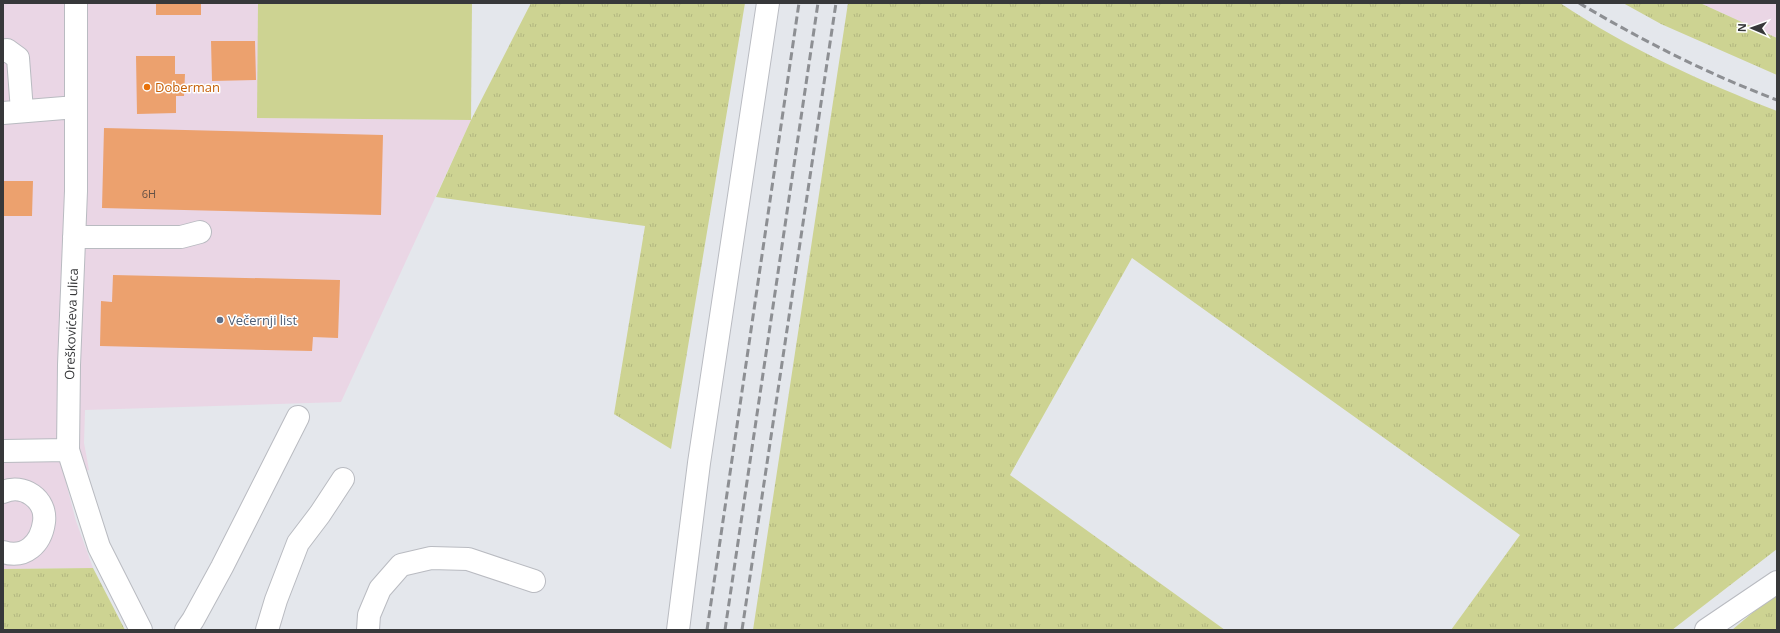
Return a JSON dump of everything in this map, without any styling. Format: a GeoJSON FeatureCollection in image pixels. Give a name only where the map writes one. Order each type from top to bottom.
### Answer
{"type":"FeatureCollection","features":[{"type":"Feature","properties":{"kind":"street","name":"Oreškovićeva ulica"},"geometry":{"type":"LineString","coordinates":[[76,3],[76,191],[69,358],[68,450],[99,546],[141,630]]}},
{"type":"Feature","properties":{"kind":"street"},"geometry":{"type":"LineString","coordinates":[[678,630],[699,463],[768,3]]}},
{"type":"Feature","properties":{"kind":"street"},"geometry":{"type":"LineString","coordinates":[[3,50],[7,50],[18,58],[12,112],[76,107]]}},
{"type":"Feature","properties":{"kind":"street"},"geometry":{"type":"LineString","coordinates":[[74,237],[181,237],[200,232]]}},
{"type":"Feature","properties":{"kind":"street"},"geometry":{"type":"LineString","coordinates":[[186,630],[222,567],[298,417]]}},
{"type":"Feature","properties":{"kind":"street"},"geometry":{"type":"LineString","coordinates":[[3,451],[68,450]]}},
{"type":"Feature","properties":{"kind":"street"},"geometry":{"type":"LineString","coordinates":[[267,630],[276,600],[298,543],[320,514],[342,479]]}},
{"type":"Feature","properties":{"kind":"street"},"geometry":{"type":"LineString","coordinates":[[3,492],[10,489],[24,490],[35,497],[43,509],[44,522],[37,541],[27,552],[11,555],[3,552]]}},
{"type":"Feature","properties":{"kind":"street"},"geometry":{"type":"LineString","coordinates":[[368,630],[369,615],[380,589],[401,566],[431,558],[468,559],[534,581]]}},
{"type":"Feature","properties":{"kind":"street"},"geometry":{"type":"LineString","coordinates":[[1706,630],[1777,582]]}},
{"type":"Feature","properties":{"kind":"shaded area"},"geometry":{"type":"Polygon","coordinates":[[[3,3],[258,3],[258,118],[471,120],[341,402],[85,410],[84,443],[89,470],[64,475],[76,521],[93,568],[3,569],[3,3]]]}},
{"type":"Feature","properties":{"kind":"shaded area"},"geometry":{"type":"Polygon","coordinates":[[[1700,3],[1777,3],[1777,38],[1700,3]]]}},
{"type":"Feature","properties":{"kind":"green space"},"geometry":{"type":"Polygon","coordinates":[[[258,3],[472,3],[471,120],[257,118],[258,3]]]}},
{"type":"Feature","properties":{"kind":"green space"},"geometry":{"type":"Polygon","coordinates":[[[531,3],[745,3],[671,449],[614,414],[645,226],[436,197],[471,120],[531,3]]]}},
{"type":"Feature","properties":{"kind":"green space"},"geometry":{"type":"Polygon","coordinates":[[[848,3],[1560,3],[1612,35],[1666,63],[1693,76],[1777,111],[1777,549],[1672,630],[1451,630],[1520,535],[1132,258],[1010,475],[1225,630],[753,630],[848,3]]]}},
{"type":"Feature","properties":{"kind":"green space"},"geometry":{"type":"Polygon","coordinates":[[[1623,3],[1700,3],[1777,38],[1777,75],[1661,24],[1623,3]]]}},
{"type":"Feature","properties":{"kind":"green space"},"geometry":{"type":"Polygon","coordinates":[[[93,568],[125,630],[3,630],[3,569],[93,568]]]}},
{"type":"Feature","properties":{"kind":"green space"},"geometry":{"type":"Polygon","coordinates":[[[1777,592],[1777,630],[1732,630],[1777,592]]]}},
{"type":"Feature","properties":{"kind":"building"},"geometry":{"type":"Polygon","coordinates":[[[156,3],[201,3],[201,15],[156,15],[156,3]]]}},
{"type":"Feature","properties":{"kind":"building"},"geometry":{"type":"Polygon","coordinates":[[[211,41],[255,41],[256,80],[212,81],[211,41]]]}},
{"type":"Feature","properties":{"kind":"building"},"geometry":{"type":"Polygon","coordinates":[[[136,56],[175,56],[175,74],[185,74],[184,96],[176,96],[176,113],[137,114],[136,56]]]}},
{"type":"Feature","properties":{"kind":"building"},"geometry":{"type":"Polygon","coordinates":[[[104,128],[383,135],[381,215],[102,208],[104,128]]]}},
{"type":"Feature","properties":{"kind":"building"},"geometry":{"type":"Polygon","coordinates":[[[3,181],[33,181],[32,216],[3,216],[3,181]]]}},
{"type":"Feature","properties":{"kind":"building","name":"Večernji list"},"geometry":{"type":"Polygon","coordinates":[[[113,275],[340,280],[338,338],[313,337],[312,351],[100,346],[101,301],[112,302],[113,275]]]}},
{"type":"Feature","properties":{"kind":"railway"},"geometry":{"type":"LineString","coordinates":[[707,630],[799,3]]}},
{"type":"Feature","properties":{"kind":"railway"},"geometry":{"type":"LineString","coordinates":[[725,630],[818,3]]}},
{"type":"Feature","properties":{"kind":"railway"},"geometry":{"type":"LineString","coordinates":[[742,630],[836,3]]}},
{"type":"Feature","properties":{"kind":"railway"},"geometry":{"type":"LineString","coordinates":[[1579,3],[1627,31],[1676,56],[1751,90],[1777,100]]}},
{"type":"Feature","properties":{"kind":"place","name":"Doberman"},"geometry":{"type":"Point","coordinates":[147,87]}},
{"type":"Feature","properties":{"kind":"place","name":"Večernji list"},"geometry":{"type":"Point","coordinates":[220,320]}}]}
